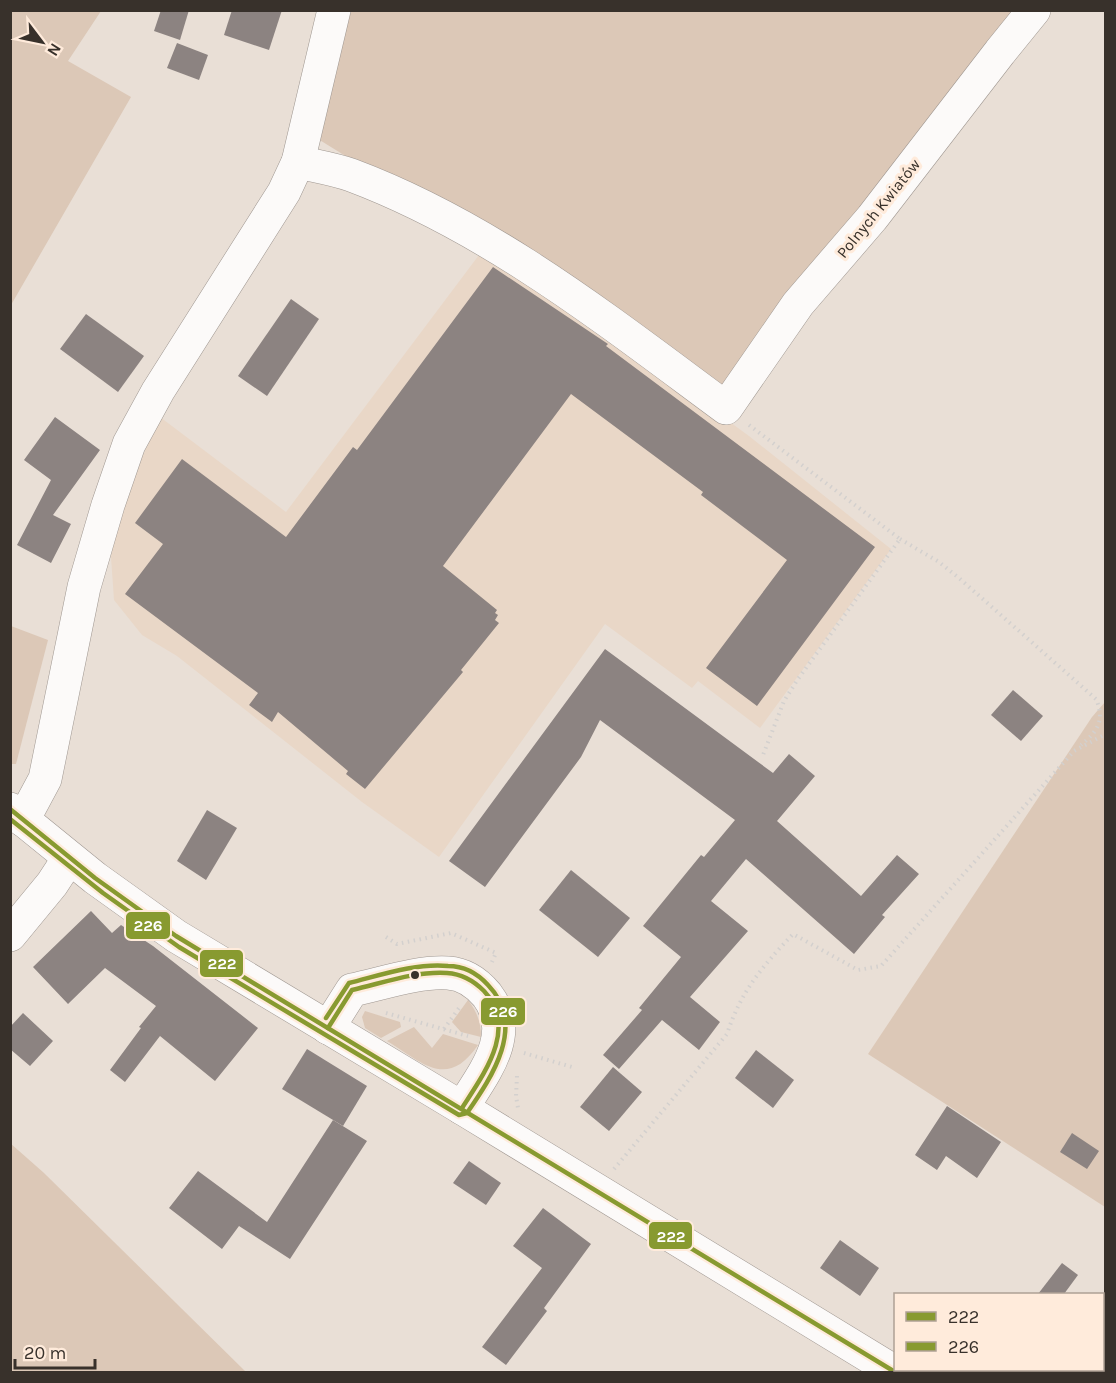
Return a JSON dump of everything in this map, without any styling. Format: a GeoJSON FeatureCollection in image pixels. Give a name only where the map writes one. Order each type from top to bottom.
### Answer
{"type":"FeatureCollection","features":[{"type":"Feature","properties":{"kind":"street"},"geometry":{"type":"LineString","coordinates":[[334,10],[298,162],[284,192],[158,390],[129,444],[84,587],[45,779],[17,814],[69,858],[176,936],[895,1372]]}},
{"type":"Feature","properties":{"kind":"street","name":"Polnych Kwiatów"},"geometry":{"type":"LineString","coordinates":[[726,408],[798,304],[873,218],[1034,10]]}},
{"type":"Feature","properties":{"kind":"street"},"geometry":{"type":"LineString","coordinates":[[298,162],[349,174],[396,194],[482,238],[518,259],[631,337],[726,408]]}},
{"type":"Feature","properties":{"kind":"street"},"geometry":{"type":"LineString","coordinates":[[10,934],[52,884],[69,858]]}},
{"type":"Feature","properties":{"kind":"street"},"geometry":{"type":"LineString","coordinates":[[328,1028],[352,990],[437,973],[454,974],[476,984],[493,1005],[498,1019],[499,1033],[494,1055],[462,1108]]}},
{"type":"Feature","properties":{"kind":"path"},"geometry":{"type":"LineString","coordinates":[[596,1190],[727,1035],[735,1011],[748,986],[793,934],[858,970],[881,966],[1074,752],[1090,738],[1099,725],[1101,711],[1096,699],[953,573],[900,539],[726,408]]}},
{"type":"Feature","properties":{"kind":"path"},"geometry":{"type":"LineString","coordinates":[[763,755],[784,701],[900,539]]}},
{"type":"Feature","properties":{"kind":"path"},"geometry":{"type":"LineString","coordinates":[[1074,752],[1106,734]]}},
{"type":"Feature","properties":{"kind":"path"},"geometry":{"type":"LineString","coordinates":[[444,1029],[476,984]]}},
{"type":"Feature","properties":{"kind":"path"},"geometry":{"type":"LineString","coordinates":[[517,1073],[516,1096],[519,1114]]}},
{"type":"Feature","properties":{"kind":"shaded area"},"geometry":{"type":"Polygon","coordinates":[[[11,10],[101,11],[68,61],[131,97],[11,305],[11,10]]]}},
{"type":"Feature","properties":{"kind":"shaded area"},"geometry":{"type":"Polygon","coordinates":[[[346,11],[1025,11],[721,388],[318,139],[346,11]]]}},
{"type":"Feature","properties":{"kind":"shaded area"},"geometry":{"type":"Polygon","coordinates":[[[482,251],[616,339],[749,436],[891,549],[760,728],[698,681],[692,688],[605,624],[439,857],[362,802],[177,656],[142,635],[114,600],[111,557],[115,518],[160,417],[286,512],[482,251]]]}},
{"type":"Feature","properties":{"kind":"shaded area"},"geometry":{"type":"Polygon","coordinates":[[[11,626],[48,640],[16,764],[10,764],[11,626]]]}},
{"type":"Feature","properties":{"kind":"shaded area"},"geometry":{"type":"Polygon","coordinates":[[[1105,702],[1105,1207],[868,1054],[1092,717],[1105,702]]]}},
{"type":"Feature","properties":{"kind":"shaded area"},"geometry":{"type":"Polygon","coordinates":[[[468,1000],[478,1017],[481,1037],[461,1032],[452,1022],[468,1000]]]}},
{"type":"Feature","properties":{"kind":"shaded area"},"geometry":{"type":"Polygon","coordinates":[[[365,1011],[400,1022],[401,1027],[381,1038],[365,1028],[362,1017],[365,1011]]]}},
{"type":"Feature","properties":{"kind":"shaded area"},"geometry":{"type":"Polygon","coordinates":[[[414,1027],[432,1048],[443,1034],[478,1045],[467,1059],[456,1066],[445,1069],[434,1068],[423,1064],[387,1041],[414,1027]]]}},
{"type":"Feature","properties":{"kind":"shaded area"},"geometry":{"type":"Polygon","coordinates":[[[10,1143],[44,1173],[246,1372],[11,1372],[10,1143]]]}},
{"type":"Feature","properties":{"kind":"building"},"geometry":{"type":"Polygon","coordinates":[[[161,10],[189,10],[180,40],[154,31],[161,10]]]}},
{"type":"Feature","properties":{"kind":"building"},"geometry":{"type":"Polygon","coordinates":[[[232,10],[282,10],[269,50],[224,35],[232,10]]]}},
{"type":"Feature","properties":{"kind":"building"},"geometry":{"type":"Polygon","coordinates":[[[177,43],[208,55],[199,80],[167,68],[177,43]]]}},
{"type":"Feature","properties":{"kind":"building"},"geometry":{"type":"Polygon","coordinates":[[[493,267],[608,344],[606,346],[875,547],[757,706],[706,668],[787,560],[701,495],[703,492],[571,394],[443,566],[497,610],[495,613],[498,615],[495,620],[499,623],[461,670],[463,672],[365,789],[346,774],[348,771],[278,712],[272,722],[249,705],[258,693],[125,594],[163,544],[135,523],[182,459],[286,537],[353,447],[357,450],[493,267]]]}},
{"type":"Feature","properties":{"kind":"building"},"geometry":{"type":"Polygon","coordinates":[[[291,299],[319,319],[267,396],[238,376],[291,299]]]}},
{"type":"Feature","properties":{"kind":"building"},"geometry":{"type":"Polygon","coordinates":[[[86,314],[144,356],[118,392],[60,349],[86,314]]]}},
{"type":"Feature","properties":{"kind":"building"},"geometry":{"type":"Polygon","coordinates":[[[55,417],[100,450],[53,515],[71,524],[51,563],[17,545],[51,480],[24,460],[55,417]]]}},
{"type":"Feature","properties":{"kind":"building"},"geometry":{"type":"Polygon","coordinates":[[[605,649],[773,773],[789,754],[815,776],[777,821],[861,896],[897,855],[919,874],[882,915],[885,917],[854,954],[746,859],[711,901],[748,931],[690,997],[720,1022],[699,1050],[662,1020],[619,1069],[603,1055],[642,1010],[639,1008],[681,957],[643,926],[701,855],[704,857],[735,820],[600,720],[581,757],[485,887],[449,861],[605,649]]]}},
{"type":"Feature","properties":{"kind":"building"},"geometry":{"type":"Polygon","coordinates":[[[1013,690],[1043,716],[1021,741],[991,715],[1013,690]]]}},
{"type":"Feature","properties":{"kind":"building"},"geometry":{"type":"Polygon","coordinates":[[[207,810],[237,828],[206,880],[177,861],[207,810]]]}},
{"type":"Feature","properties":{"kind":"building"},"geometry":{"type":"Polygon","coordinates":[[[571,870],[630,918],[598,957],[539,910],[571,870]]]}},
{"type":"Feature","properties":{"kind":"building"},"geometry":{"type":"Polygon","coordinates":[[[91,911],[112,933],[121,925],[153,946],[258,1028],[215,1081],[160,1036],[125,1082],[110,1070],[156,1006],[105,968],[68,1004],[33,967],[91,911]]]}},
{"type":"Feature","properties":{"kind":"building"},"geometry":{"type":"Polygon","coordinates":[[[23,1013],[53,1041],[30,1066],[10,1049],[10,1027],[23,1013]]]}},
{"type":"Feature","properties":{"kind":"building"},"geometry":{"type":"Polygon","coordinates":[[[307,1049],[367,1086],[343,1126],[282,1089],[307,1049]]]}},
{"type":"Feature","properties":{"kind":"building"},"geometry":{"type":"Polygon","coordinates":[[[756,1050],[794,1080],[773,1108],[735,1078],[756,1050]]]}},
{"type":"Feature","properties":{"kind":"building"},"geometry":{"type":"Polygon","coordinates":[[[613,1067],[642,1092],[609,1131],[580,1107],[613,1067]]]}},
{"type":"Feature","properties":{"kind":"building"},"geometry":{"type":"Polygon","coordinates":[[[947,1106],[1001,1142],[977,1178],[946,1156],[937,1170],[915,1155],[947,1106]]]}},
{"type":"Feature","properties":{"kind":"building"},"geometry":{"type":"Polygon","coordinates":[[[333,1120],[367,1141],[290,1259],[239,1226],[222,1249],[169,1208],[198,1171],[267,1222],[333,1120]]]}},
{"type":"Feature","properties":{"kind":"building"},"geometry":{"type":"Polygon","coordinates":[[[1072,1133],[1099,1151],[1087,1169],[1060,1152],[1072,1133]]]}},
{"type":"Feature","properties":{"kind":"building"},"geometry":{"type":"Polygon","coordinates":[[[469,1161],[501,1183],[486,1205],[453,1183],[469,1161]]]}},
{"type":"Feature","properties":{"kind":"building"},"geometry":{"type":"Polygon","coordinates":[[[543,1208],[591,1244],[544,1308],[547,1311],[506,1365],[482,1347],[542,1268],[513,1246],[543,1208]]]}},
{"type":"Feature","properties":{"kind":"building"},"geometry":{"type":"Polygon","coordinates":[[[840,1240],[879,1268],[860,1296],[820,1268],[840,1240]]]}},
{"type":"Feature","properties":{"kind":"building"},"geometry":{"type":"Polygon","coordinates":[[[1062,1263],[1078,1275],[1065,1293],[1039,1293],[1062,1263]]]}},
{"type":"Feature","properties":{"kind":"transit line","name":"222"},"geometry":{"type":"LineString","coordinates":[[10,809],[95,878],[176,936],[895,1372]]}},
{"type":"Feature","properties":{"kind":"transit line","name":"226"},"geometry":{"type":"LineString","coordinates":[[10,819],[103,893],[179,947],[459,1115],[467,1113],[486,1083],[502,1050],[505,1034],[505,1017],[499,1001],[488,985],[470,971],[454,966],[423,966],[349,983],[326,1018]]}},
{"type":"Feature","properties":{"kind":"transit line","name":"222"},"geometry":{"type":"LineString","coordinates":[[328,1028],[352,990],[411,976],[435,973],[463,976],[472,981],[484,991],[494,1005],[498,1020],[498,1036],[487,1066],[462,1108]]}}]}
